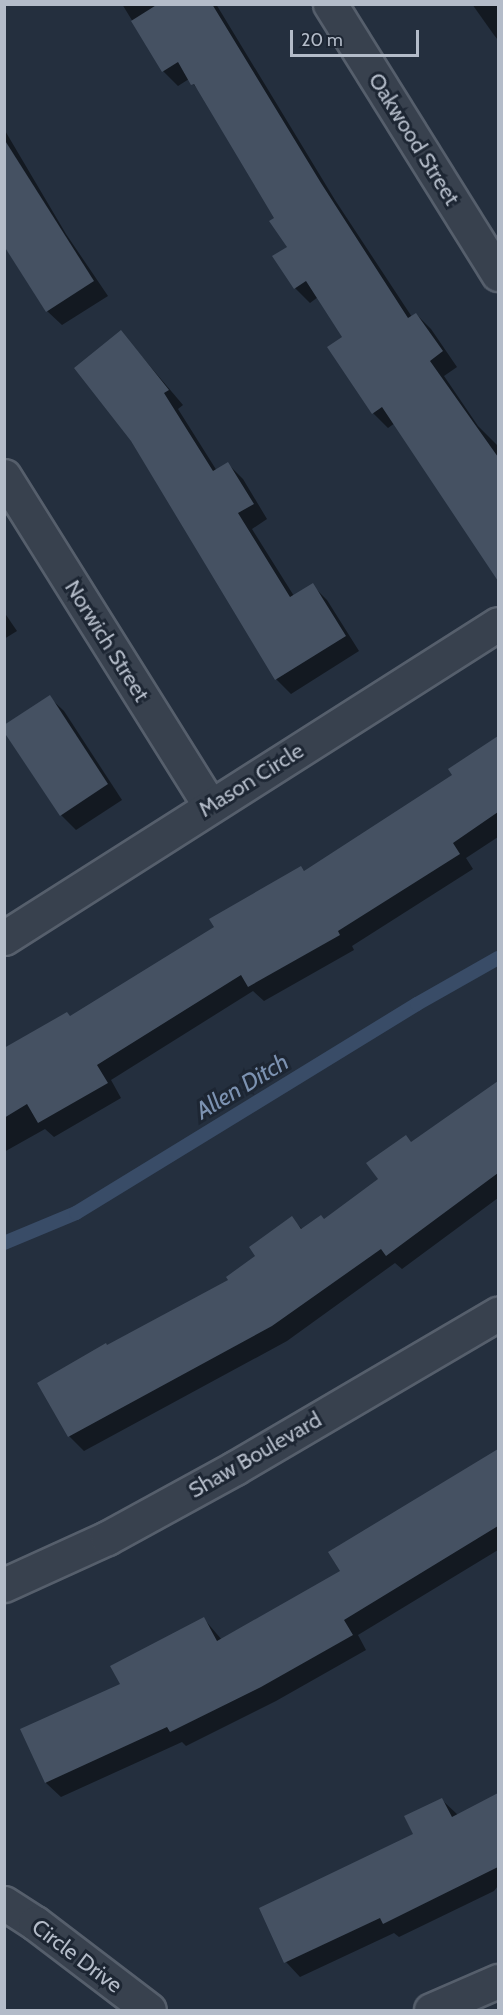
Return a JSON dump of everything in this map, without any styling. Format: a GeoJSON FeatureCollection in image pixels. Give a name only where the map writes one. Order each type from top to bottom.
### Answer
{"type":"FeatureCollection","features":[{"type":"Feature","properties":{"kind":"street","name":"Oakwood Street"},"geometry":{"type":"LineString","coordinates":[[330,4],[498,274]]}},
{"type":"Feature","properties":{"kind":"street","name":"Norwich Street"},"geometry":{"type":"LineString","coordinates":[[4,476],[210,806]]}},
{"type":"Feature","properties":{"kind":"street","name":"Mason Circle"},"geometry":{"type":"LineString","coordinates":[[4,938],[498,624]]}},
{"type":"Feature","properties":{"kind":"street","name":"Shaw Boulevard"},"geometry":{"type":"LineString","coordinates":[[4,1585],[107,1538],[235,1468],[498,1314]]}},
{"type":"Feature","properties":{"kind":"street","name":"Circle Drive"},"geometry":{"type":"LineString","coordinates":[[4,1903],[35,1923],[149,2010]]}},
{"type":"Feature","properties":{"kind":"street"},"geometry":{"type":"LineString","coordinates":[[431,2010],[498,1981]]}},
{"type":"Feature","properties":{"kind":"building"},"geometry":{"type":"Polygon","coordinates":[[[158,4],[212,4],[321,183],[408,318],[416,313],[443,351],[430,361],[498,457],[498,581],[382,407],[372,414],[327,347],[342,337],[306,281],[294,289],[272,256],[287,247],[269,221],[274,218],[194,84],[191,85],[178,62],[162,72],[131,21],[158,4]]]}},
{"type":"Feature","properties":{"kind":"building"},"geometry":{"type":"Polygon","coordinates":[[[4,139],[94,281],[46,312],[4,246],[4,139]]]}},
{"type":"Feature","properties":{"kind":"building"},"geometry":{"type":"Polygon","coordinates":[[[121,330],[169,390],[164,393],[213,471],[228,462],[254,504],[238,513],[290,597],[313,583],[346,636],[275,680],[131,441],[74,368],[121,330]]]}},
{"type":"Feature","properties":{"kind":"building"},"geometry":{"type":"Polygon","coordinates":[[[50,695],[108,784],[60,816],[4,732],[4,725],[50,695]]]}},
{"type":"Feature","properties":{"kind":"building"},"geometry":{"type":"Polygon","coordinates":[[[498,736],[498,812],[453,843],[460,854],[338,931],[340,935],[248,987],[241,975],[97,1065],[108,1083],[38,1123],[27,1104],[4,1118],[4,1048],[67,1012],[70,1016],[214,927],[209,919],[301,866],[304,871],[452,775],[448,769],[498,736]]]}},
{"type":"Feature","properties":{"kind":"building"},"geometry":{"type":"Polygon","coordinates":[[[498,1081],[498,1173],[386,1256],[381,1249],[272,1326],[68,1437],[37,1383],[106,1343],[107,1345],[228,1280],[226,1277],[255,1256],[249,1247],[292,1216],[301,1229],[321,1215],[324,1219],[378,1179],[366,1163],[406,1135],[411,1142],[498,1081]]]}},
{"type":"Feature","properties":{"kind":"building"},"geometry":{"type":"Polygon","coordinates":[[[498,1449],[498,1526],[344,1620],[353,1635],[261,1687],[170,1732],[167,1727],[45,1783],[20,1729],[120,1684],[110,1666],[204,1617],[217,1641],[340,1571],[328,1552],[498,1449]]]}},
{"type":"Feature","properties":{"kind":"building"},"geometry":{"type":"Polygon","coordinates":[[[498,1793],[498,1867],[383,1924],[380,1918],[284,1963],[259,1908],[413,1834],[404,1816],[442,1798],[452,1817],[498,1793]]]}},
{"type":"Feature","properties":{"kind":"waterway","name":"Allen Ditch"},"geometry":{"type":"LineString","coordinates":[[4,1243],[76,1213],[417,1004],[498,958]]}}]}
